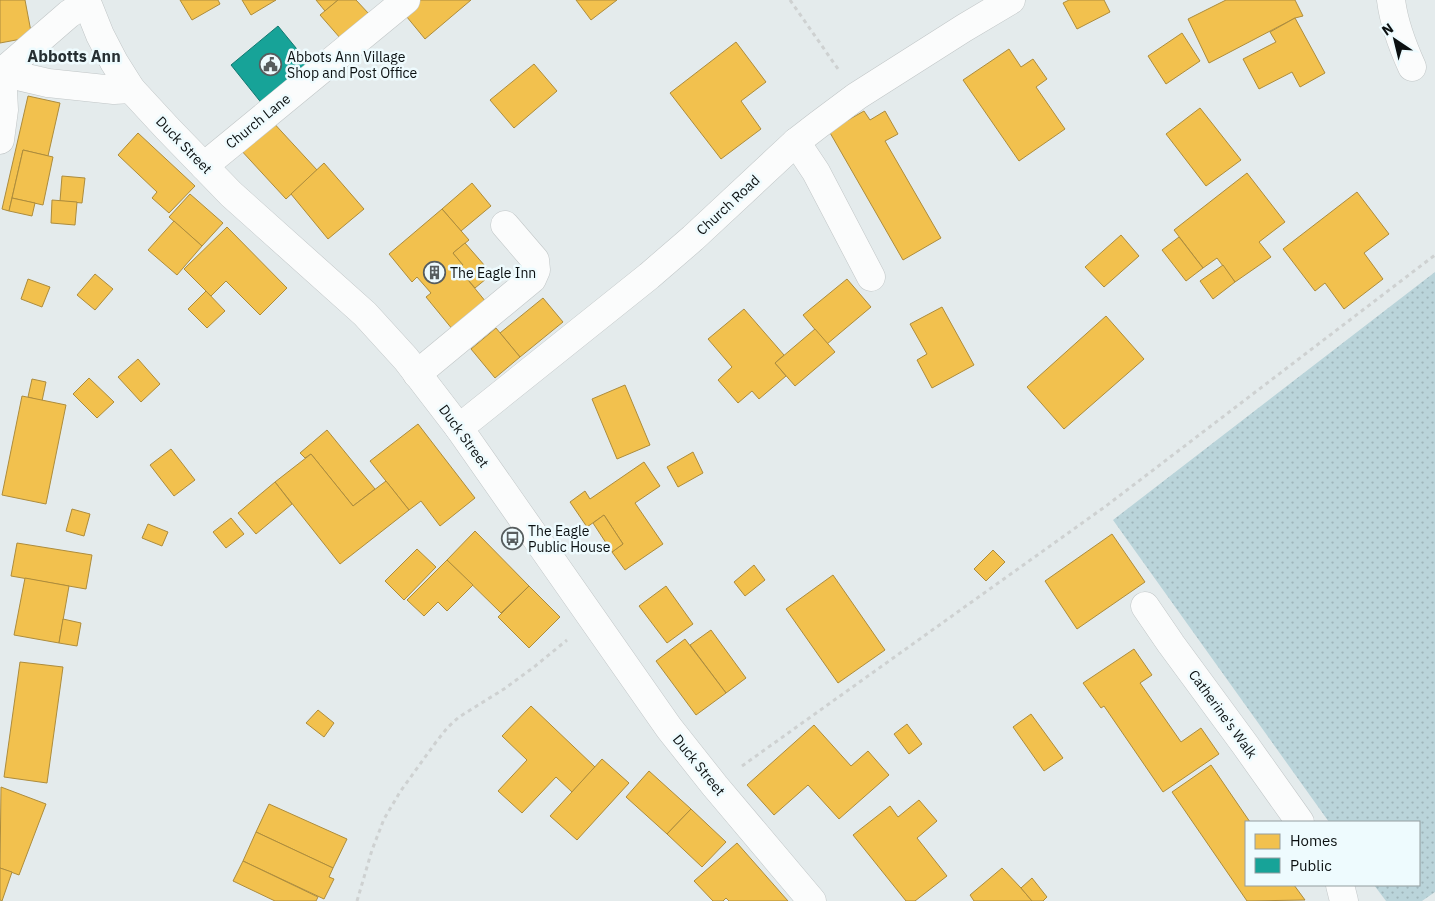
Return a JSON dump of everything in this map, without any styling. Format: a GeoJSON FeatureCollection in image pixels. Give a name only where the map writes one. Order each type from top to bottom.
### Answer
{"type":"FeatureCollection","features":[{"type":"Feature","properties":{"kind":"street","name":"Church Lane"},"geometry":{"type":"LineString","coordinates":[[204,166],[406,0]]}},
{"type":"Feature","properties":{"kind":"street","name":"Church Road"},"geometry":{"type":"LineString","coordinates":[[459,428],[649,276],[796,142],[857,96],[1011,0]]}},
{"type":"Feature","properties":{"kind":"street"},"geometry":{"type":"LineString","coordinates":[[1391,0],[1398,36],[1412,67]]}},
{"type":"Feature","properties":{"kind":"street","name":"Duck Street"},"geometry":{"type":"LineString","coordinates":[[87,1],[100,35],[131,89],[166,128],[231,194],[336,286],[365,314],[418,374],[459,428],[670,728],[715,786],[812,901]]}},
{"type":"Feature","properties":{"kind":"street"},"geometry":{"type":"LineString","coordinates":[[1,72],[87,1]]}},
{"type":"Feature","properties":{"kind":"street"},"geometry":{"type":"LineString","coordinates":[[1,72],[57,84],[114,90],[131,89]]}},
{"type":"Feature","properties":{"kind":"street"},"geometry":{"type":"LineString","coordinates":[[0,140],[4,110],[1,72]]}},
{"type":"Feature","properties":{"kind":"street"},"geometry":{"type":"LineString","coordinates":[[796,142],[816,172],[871,277]]}},
{"type":"Feature","properties":{"kind":"street"},"geometry":{"type":"LineString","coordinates":[[418,374],[532,279],[536,270],[534,260],[505,224]]}},
{"type":"Feature","properties":{"kind":"street","name":"Catherine's Walk"},"geometry":{"type":"LineString","coordinates":[[1145,606],[1299,821]]}},
{"type":"Feature","properties":{"kind":"street"},"geometry":{"type":"LineString","coordinates":[[1340,886],[1344,901]]}},
{"type":"Feature","properties":{"kind":"path"},"geometry":{"type":"LineString","coordinates":[[790,0],[857,96]]}},
{"type":"Feature","properties":{"kind":"path"},"geometry":{"type":"LineString","coordinates":[[715,786],[1106,506],[1435,254]]}},
{"type":"Feature","properties":{"kind":"path"},"geometry":{"type":"LineString","coordinates":[[357,901],[372,850],[384,820],[400,792],[448,727],[472,708],[504,689],[534,667],[592,619]]}},
{"type":"Feature","properties":{"kind":"shaded area"},"geometry":{"type":"Polygon","coordinates":[[[1435,272],[1435,892],[1422,901],[1386,901],[1375,886],[1420,886],[1420,821],[1328,821],[1113,520],[1435,272]]]}},
{"type":"Feature","properties":{"kind":"building: Homes"},"geometry":{"type":"Polygon","coordinates":[[[0,0],[25,0],[32,37],[0,43],[0,0]]]}},
{"type":"Feature","properties":{"kind":"building: Homes"},"geometry":{"type":"Polygon","coordinates":[[[180,0],[218,0],[220,4],[192,20],[180,0]]]}},
{"type":"Feature","properties":{"kind":"building: Homes"},"geometry":{"type":"Polygon","coordinates":[[[242,0],[276,0],[251,15],[242,0]]]}},
{"type":"Feature","properties":{"kind":"building: Homes"},"geometry":{"type":"Polygon","coordinates":[[[316,0],[338,0],[325,11],[316,0]]]}},
{"type":"Feature","properties":{"kind":"building: Homes"},"geometry":{"type":"Polygon","coordinates":[[[338,0],[356,0],[369,14],[341,39],[320,15],[338,0]]]}},
{"type":"Feature","properties":{"kind":"building: Homes"},"geometry":{"type":"Polygon","coordinates":[[[416,0],[471,0],[425,39],[402,11],[416,0]]]}},
{"type":"Feature","properties":{"kind":"building: Homes"},"geometry":{"type":"Polygon","coordinates":[[[576,0],[617,0],[591,20],[576,0]]]}},
{"type":"Feature","properties":{"kind":"building: Homes"},"geometry":{"type":"Polygon","coordinates":[[[1069,0],[1104,0],[1110,12],[1077,29],[1063,3],[1069,0]]]}},
{"type":"Feature","properties":{"kind":"building: Homes"},"geometry":{"type":"Polygon","coordinates":[[[1226,0],[1295,0],[1303,16],[1295,18],[1209,63],[1188,19],[1226,0]]]}},
{"type":"Feature","properties":{"kind":"building: Homes"},"geometry":{"type":"Polygon","coordinates":[[[1295,18],[1325,73],[1300,87],[1292,72],[1259,89],[1243,59],[1276,42],[1270,32],[1295,18]]]}},
{"type":"Feature","properties":{"kind":"building: Homes"},"geometry":{"type":"Polygon","coordinates":[[[1182,33],[1200,61],[1166,84],[1148,56],[1182,33]]]}},
{"type":"Feature","properties":{"kind":"building: Homes"},"geometry":{"type":"Polygon","coordinates":[[[736,42],[766,82],[741,101],[761,129],[721,159],[670,93],[736,42]]]}},
{"type":"Feature","properties":{"kind":"building: Homes"},"geometry":{"type":"Polygon","coordinates":[[[1009,49],[1021,67],[1033,59],[1047,79],[1036,87],[1065,129],[1019,161],[963,80],[1009,49]]]}},
{"type":"Feature","properties":{"kind":"building: Homes"},"geometry":{"type":"Polygon","coordinates":[[[534,64],[557,91],[514,128],[490,100],[534,64]]]}},
{"type":"Feature","properties":{"kind":"building: Homes"},"geometry":{"type":"Polygon","coordinates":[[[28,96],[60,103],[48,156],[23,150],[9,211],[2,209],[28,96]]]}},
{"type":"Feature","properties":{"kind":"building: Homes"},"geometry":{"type":"Polygon","coordinates":[[[1200,108],[1241,160],[1206,186],[1166,134],[1200,108]]]}},
{"type":"Feature","properties":{"kind":"building: Homes"},"geometry":{"type":"Polygon","coordinates":[[[864,111],[870,120],[885,111],[898,134],[885,141],[941,238],[903,260],[829,131],[864,111]]]}},
{"type":"Feature","properties":{"kind":"building: Homes"},"geometry":{"type":"Polygon","coordinates":[[[270,119],[317,170],[286,199],[239,148],[270,119]]]}},
{"type":"Feature","properties":{"kind":"building: Homes"},"geometry":{"type":"Polygon","coordinates":[[[138,133],[195,186],[169,213],[152,198],[157,192],[118,155],[138,133]]]}},
{"type":"Feature","properties":{"kind":"building: Homes"},"geometry":{"type":"Polygon","coordinates":[[[23,150],[53,157],[43,205],[12,198],[23,150]]]}},
{"type":"Feature","properties":{"kind":"building: Homes"},"geometry":{"type":"Polygon","coordinates":[[[324,163],[364,209],[328,239],[291,194],[324,163]]]}},
{"type":"Feature","properties":{"kind":"building: Homes"},"geometry":{"type":"Polygon","coordinates":[[[1247,173],[1285,222],[1259,242],[1271,257],[1235,282],[1217,258],[1203,268],[1174,230],[1247,173]]]}},
{"type":"Feature","properties":{"kind":"building: Homes"},"geometry":{"type":"Polygon","coordinates":[[[62,176],[85,178],[82,203],[60,201],[62,176]]]}},
{"type":"Feature","properties":{"kind":"building: Homes"},"geometry":{"type":"Polygon","coordinates":[[[472,183],[491,206],[461,231],[442,209],[472,183]]]}},
{"type":"Feature","properties":{"kind":"building: Homes"},"geometry":{"type":"Polygon","coordinates":[[[1357,192],[1389,234],[1364,253],[1383,279],[1344,309],[1325,283],[1315,291],[1283,249],[1357,192]]]}},
{"type":"Feature","properties":{"kind":"building: Homes"},"geometry":{"type":"Polygon","coordinates":[[[190,194],[223,223],[202,246],[169,217],[190,194]]]}},
{"type":"Feature","properties":{"kind":"building: Homes"},"geometry":{"type":"Polygon","coordinates":[[[12,198],[35,203],[32,216],[9,211],[12,198]]]}},
{"type":"Feature","properties":{"kind":"building: Homes"},"geometry":{"type":"Polygon","coordinates":[[[52,200],[77,202],[75,225],[51,223],[52,200]]]}},
{"type":"Feature","properties":{"kind":"building: Homes","name":"The Eagle Inn"},"geometry":{"type":"Polygon","coordinates":[[[442,209],[469,240],[453,253],[463,265],[459,269],[486,302],[453,330],[426,297],[431,293],[417,277],[412,282],[389,254],[442,209]]]}},
{"type":"Feature","properties":{"kind":"building: Homes"},"geometry":{"type":"Polygon","coordinates":[[[174,221],[202,246],[177,275],[148,250],[174,221]]]}},
{"type":"Feature","properties":{"kind":"building: Homes"},"geometry":{"type":"Polygon","coordinates":[[[227,227],[287,288],[260,315],[226,281],[211,296],[184,269],[227,227]]]}},
{"type":"Feature","properties":{"kind":"building: Homes"},"geometry":{"type":"Polygon","coordinates":[[[1121,235],[1139,256],[1104,287],[1085,267],[1121,235]]]}},
{"type":"Feature","properties":{"kind":"building: Homes"},"geometry":{"type":"Polygon","coordinates":[[[1179,237],[1203,268],[1186,281],[1162,250],[1179,237]]]}},
{"type":"Feature","properties":{"kind":"building: Homes"},"geometry":{"type":"Polygon","coordinates":[[[465,243],[492,274],[475,288],[459,269],[463,265],[453,253],[465,243]]]}},
{"type":"Feature","properties":{"kind":"building: Homes"},"geometry":{"type":"Polygon","coordinates":[[[1223,265],[1235,282],[1213,299],[1200,281],[1223,265]]]}},
{"type":"Feature","properties":{"kind":"building: Homes"},"geometry":{"type":"Polygon","coordinates":[[[95,274],[113,289],[95,310],[77,295],[95,274]]]}},
{"type":"Feature","properties":{"kind":"building: Homes"},"geometry":{"type":"Polygon","coordinates":[[[28,279],[50,287],[42,307],[21,299],[28,279]]]}},
{"type":"Feature","properties":{"kind":"building: Homes"},"geometry":{"type":"Polygon","coordinates":[[[847,279],[871,307],[827,344],[803,315],[847,279]]]}},
{"type":"Feature","properties":{"kind":"building: Homes"},"geometry":{"type":"Polygon","coordinates":[[[206,291],[225,311],[207,328],[188,309],[206,291]]]}},
{"type":"Feature","properties":{"kind":"building: Homes"},"geometry":{"type":"Polygon","coordinates":[[[543,298],[563,322],[520,357],[500,333],[543,298]]]}},
{"type":"Feature","properties":{"kind":"building: Homes"},"geometry":{"type":"Polygon","coordinates":[[[942,307],[974,365],[932,388],[917,360],[927,354],[910,324],[942,307]]]}},
{"type":"Feature","properties":{"kind":"building: Homes"},"geometry":{"type":"Polygon","coordinates":[[[744,309],[784,355],[775,363],[786,376],[759,399],[752,391],[738,403],[718,380],[732,367],[708,339],[744,309]]]}},
{"type":"Feature","properties":{"kind":"building: Homes"},"geometry":{"type":"Polygon","coordinates":[[[1106,316],[1144,359],[1064,429],[1027,387],[1106,316]]]}},
{"type":"Feature","properties":{"kind":"building: Homes"},"geometry":{"type":"Polygon","coordinates":[[[496,328],[520,357],[495,378],[471,349],[496,328]]]}},
{"type":"Feature","properties":{"kind":"building: Homes"},"geometry":{"type":"Polygon","coordinates":[[[815,329],[835,352],[795,386],[775,363],[815,329]]]}},
{"type":"Feature","properties":{"kind":"building: Homes"},"geometry":{"type":"Polygon","coordinates":[[[138,359],[160,384],[141,402],[118,377],[138,359]]]}},
{"type":"Feature","properties":{"kind":"building: Homes"},"geometry":{"type":"Polygon","coordinates":[[[89,378],[114,402],[97,418],[73,394],[89,378]]]}},
{"type":"Feature","properties":{"kind":"building: Homes"},"geometry":{"type":"Polygon","coordinates":[[[32,379],[46,382],[42,401],[28,397],[32,379]]]}},
{"type":"Feature","properties":{"kind":"building: Homes"},"geometry":{"type":"Polygon","coordinates":[[[625,385],[650,445],[617,459],[592,399],[625,385]]]}},
{"type":"Feature","properties":{"kind":"building: Homes"},"geometry":{"type":"Polygon","coordinates":[[[22,396],[66,405],[46,504],[2,495],[22,396]]]}},
{"type":"Feature","properties":{"kind":"building: Homes"},"geometry":{"type":"Polygon","coordinates":[[[418,424],[475,498],[440,526],[421,501],[409,510],[370,461],[418,424]]]}},
{"type":"Feature","properties":{"kind":"building: Homes"},"geometry":{"type":"Polygon","coordinates":[[[327,430],[375,489],[353,506],[311,454],[305,458],[300,453],[327,430]]]}},
{"type":"Feature","properties":{"kind":"building: Homes"},"geometry":{"type":"Polygon","coordinates":[[[171,449],[195,480],[174,496],[150,465],[171,449]]]}},
{"type":"Feature","properties":{"kind":"building: Homes"},"geometry":{"type":"Polygon","coordinates":[[[693,452],[703,473],[678,487],[667,467],[693,452]]]}},
{"type":"Feature","properties":{"kind":"building: Homes"},"geometry":{"type":"Polygon","coordinates":[[[311,454],[353,506],[386,481],[409,510],[340,564],[275,482],[311,454]]]}},
{"type":"Feature","properties":{"kind":"building: Homes"},"geometry":{"type":"Polygon","coordinates":[[[644,462],[660,486],[635,503],[663,544],[625,570],[612,552],[623,544],[604,515],[587,527],[570,502],[585,491],[590,499],[644,462]]]}},
{"type":"Feature","properties":{"kind":"building: Homes"},"geometry":{"type":"Polygon","coordinates":[[[275,482],[292,504],[256,534],[238,513],[275,482]]]}},
{"type":"Feature","properties":{"kind":"building: Homes"},"geometry":{"type":"Polygon","coordinates":[[[72,509],[90,514],[84,536],[66,531],[72,509]]]}},
{"type":"Feature","properties":{"kind":"building: Homes"},"geometry":{"type":"Polygon","coordinates":[[[604,515],[623,544],[612,552],[593,523],[604,515]]]}},
{"type":"Feature","properties":{"kind":"building: Homes"},"geometry":{"type":"Polygon","coordinates":[[[231,518],[244,534],[226,548],[213,532],[231,518]]]}},
{"type":"Feature","properties":{"kind":"building: Homes"},"geometry":{"type":"Polygon","coordinates":[[[148,524],[168,532],[162,546],[142,538],[148,524]]]}},
{"type":"Feature","properties":{"kind":"building: Homes"},"geometry":{"type":"Polygon","coordinates":[[[475,531],[529,586],[501,613],[447,560],[475,531]]]}},
{"type":"Feature","properties":{"kind":"building: Homes"},"geometry":{"type":"Polygon","coordinates":[[[1112,534],[1145,582],[1077,629],[1045,581],[1112,534]]]}},
{"type":"Feature","properties":{"kind":"building: Homes"},"geometry":{"type":"Polygon","coordinates":[[[17,543],[92,555],[86,589],[11,576],[17,543]]]}},
{"type":"Feature","properties":{"kind":"building: Homes"},"geometry":{"type":"Polygon","coordinates":[[[417,549],[436,567],[404,600],[385,581],[417,549]]]}},
{"type":"Feature","properties":{"kind":"building: Homes"},"geometry":{"type":"Polygon","coordinates":[[[993,550],[1005,562],[986,581],[974,569],[993,550]]]}},
{"type":"Feature","properties":{"kind":"building: Homes"},"geometry":{"type":"Polygon","coordinates":[[[447,560],[473,585],[447,611],[438,602],[424,616],[407,600],[447,560]]]}},
{"type":"Feature","properties":{"kind":"building: Homes"},"geometry":{"type":"Polygon","coordinates":[[[754,565],[765,580],[745,596],[734,582],[754,565]]]}},
{"type":"Feature","properties":{"kind":"building: Homes"},"geometry":{"type":"Polygon","coordinates":[[[833,575],[885,650],[838,683],[786,609],[833,575]]]}},
{"type":"Feature","properties":{"kind":"building: Homes"},"geometry":{"type":"Polygon","coordinates":[[[25,578],[69,586],[59,643],[14,635],[25,578]]]}},
{"type":"Feature","properties":{"kind":"building: Homes"},"geometry":{"type":"Polygon","coordinates":[[[529,586],[560,617],[529,648],[498,617],[529,586]]]}},
{"type":"Feature","properties":{"kind":"building: Homes"},"geometry":{"type":"Polygon","coordinates":[[[666,586],[693,624],[667,643],[639,606],[666,586]]]}},
{"type":"Feature","properties":{"kind":"building: Homes"},"geometry":{"type":"Polygon","coordinates":[[[63,619],[81,623],[77,646],[59,643],[63,619]]]}},
{"type":"Feature","properties":{"kind":"building: Homes"},"geometry":{"type":"Polygon","coordinates":[[[711,630],[746,678],[726,693],[690,645],[711,630]]]}},
{"type":"Feature","properties":{"kind":"building: Homes"},"geometry":{"type":"Polygon","coordinates":[[[685,639],[726,693],[696,715],[656,661],[685,639]]]}},
{"type":"Feature","properties":{"kind":"building: Homes"},"geometry":{"type":"Polygon","coordinates":[[[1134,649],[1152,675],[1140,683],[1181,742],[1201,728],[1219,754],[1163,792],[1104,706],[1101,708],[1083,683],[1134,649]]]}},
{"type":"Feature","properties":{"kind":"building: Homes"},"geometry":{"type":"Polygon","coordinates":[[[20,662],[63,667],[47,783],[4,777],[20,662]]]}},
{"type":"Feature","properties":{"kind":"building: Homes"},"geometry":{"type":"Polygon","coordinates":[[[531,706],[595,767],[572,792],[556,777],[522,813],[498,791],[527,760],[502,736],[531,706]]]}},
{"type":"Feature","properties":{"kind":"building: Homes"},"geometry":{"type":"Polygon","coordinates":[[[318,710],[334,723],[324,737],[306,723],[318,710]]]}},
{"type":"Feature","properties":{"kind":"building: Homes"},"geometry":{"type":"Polygon","coordinates":[[[1031,714],[1063,758],[1044,771],[1013,727],[1031,714]]]}},
{"type":"Feature","properties":{"kind":"building: Homes"},"geometry":{"type":"Polygon","coordinates":[[[907,724],[922,744],[909,754],[894,734],[907,724]]]}},
{"type":"Feature","properties":{"kind":"building: Homes"},"geometry":{"type":"Polygon","coordinates":[[[814,725],[851,766],[868,751],[889,775],[839,819],[808,785],[774,815],[747,785],[814,725]]]}},
{"type":"Feature","properties":{"kind":"building: Homes"},"geometry":{"type":"Polygon","coordinates":[[[602,759],[629,783],[577,840],[550,816],[602,759]]]}},
{"type":"Feature","properties":{"kind":"building: Homes"},"geometry":{"type":"Polygon","coordinates":[[[1211,765],[1249,821],[1245,821],[1245,886],[1295,886],[1305,900],[1247,901],[1172,792],[1211,765]]]}},
{"type":"Feature","properties":{"kind":"building: Homes"},"geometry":{"type":"Polygon","coordinates":[[[649,771],[691,809],[667,834],[626,797],[649,771]]]}},
{"type":"Feature","properties":{"kind":"building: Homes"},"geometry":{"type":"Polygon","coordinates":[[[1,787],[46,804],[19,875],[0,868],[1,787]]]}},
{"type":"Feature","properties":{"kind":"building: Homes"},"geometry":{"type":"Polygon","coordinates":[[[919,800],[937,821],[917,838],[947,876],[915,901],[906,901],[853,835],[890,806],[898,817],[919,800]]]}},
{"type":"Feature","properties":{"kind":"building: Homes"},"geometry":{"type":"Polygon","coordinates":[[[269,804],[347,839],[333,868],[256,832],[269,804]]]}},
{"type":"Feature","properties":{"kind":"building: Homes"},"geometry":{"type":"Polygon","coordinates":[[[691,809],[726,842],[702,867],[667,834],[691,809]]]}},
{"type":"Feature","properties":{"kind":"building: Homes"},"geometry":{"type":"Polygon","coordinates":[[[256,832],[333,868],[329,877],[334,879],[324,899],[243,861],[256,832]]]}},
{"type":"Feature","properties":{"kind":"building: Homes"},"geometry":{"type":"Polygon","coordinates":[[[737,843],[788,901],[729,901],[726,898],[723,901],[713,901],[694,881],[737,843]]]}},
{"type":"Feature","properties":{"kind":"building: Homes"},"geometry":{"type":"Polygon","coordinates":[[[243,861],[318,897],[316,901],[275,901],[233,881],[243,861]]]}},
{"type":"Feature","properties":{"kind":"building: Homes"},"geometry":{"type":"Polygon","coordinates":[[[0,868],[12,872],[2,901],[0,900],[0,868]]]}},
{"type":"Feature","properties":{"kind":"building: Homes"},"geometry":{"type":"Polygon","coordinates":[[[1002,868],[1032,901],[974,901],[970,895],[1002,868]]]}},
{"type":"Feature","properties":{"kind":"building: Homes"},"geometry":{"type":"Polygon","coordinates":[[[1032,878],[1047,897],[1043,901],[1032,901],[1021,888],[1032,878]]]}},
{"type":"Feature","properties":{"kind":"building: Public","name":"Abbots Ann Village Shop and Post Office"},"geometry":{"type":"Polygon","coordinates":[[[278,26],[310,65],[263,105],[231,65],[278,26]]]}},
{"type":"Feature","properties":{"kind":"place","name":"Abbots Ann Village Shop and Post Office"},"geometry":{"type":"Point","coordinates":[271,65]}},
{"type":"Feature","properties":{"kind":"place","name":"The Eagle Inn"},"geometry":{"type":"Point","coordinates":[434,273]}},
{"type":"Feature","properties":{"kind":"place","name":"The Eagle Public House"},"geometry":{"type":"Point","coordinates":[512,539]}},
{"type":"Feature","properties":{"kind":"district","name":"Abbotts Ann"},"geometry":{"type":"Point","coordinates":[74,56]}}]}
